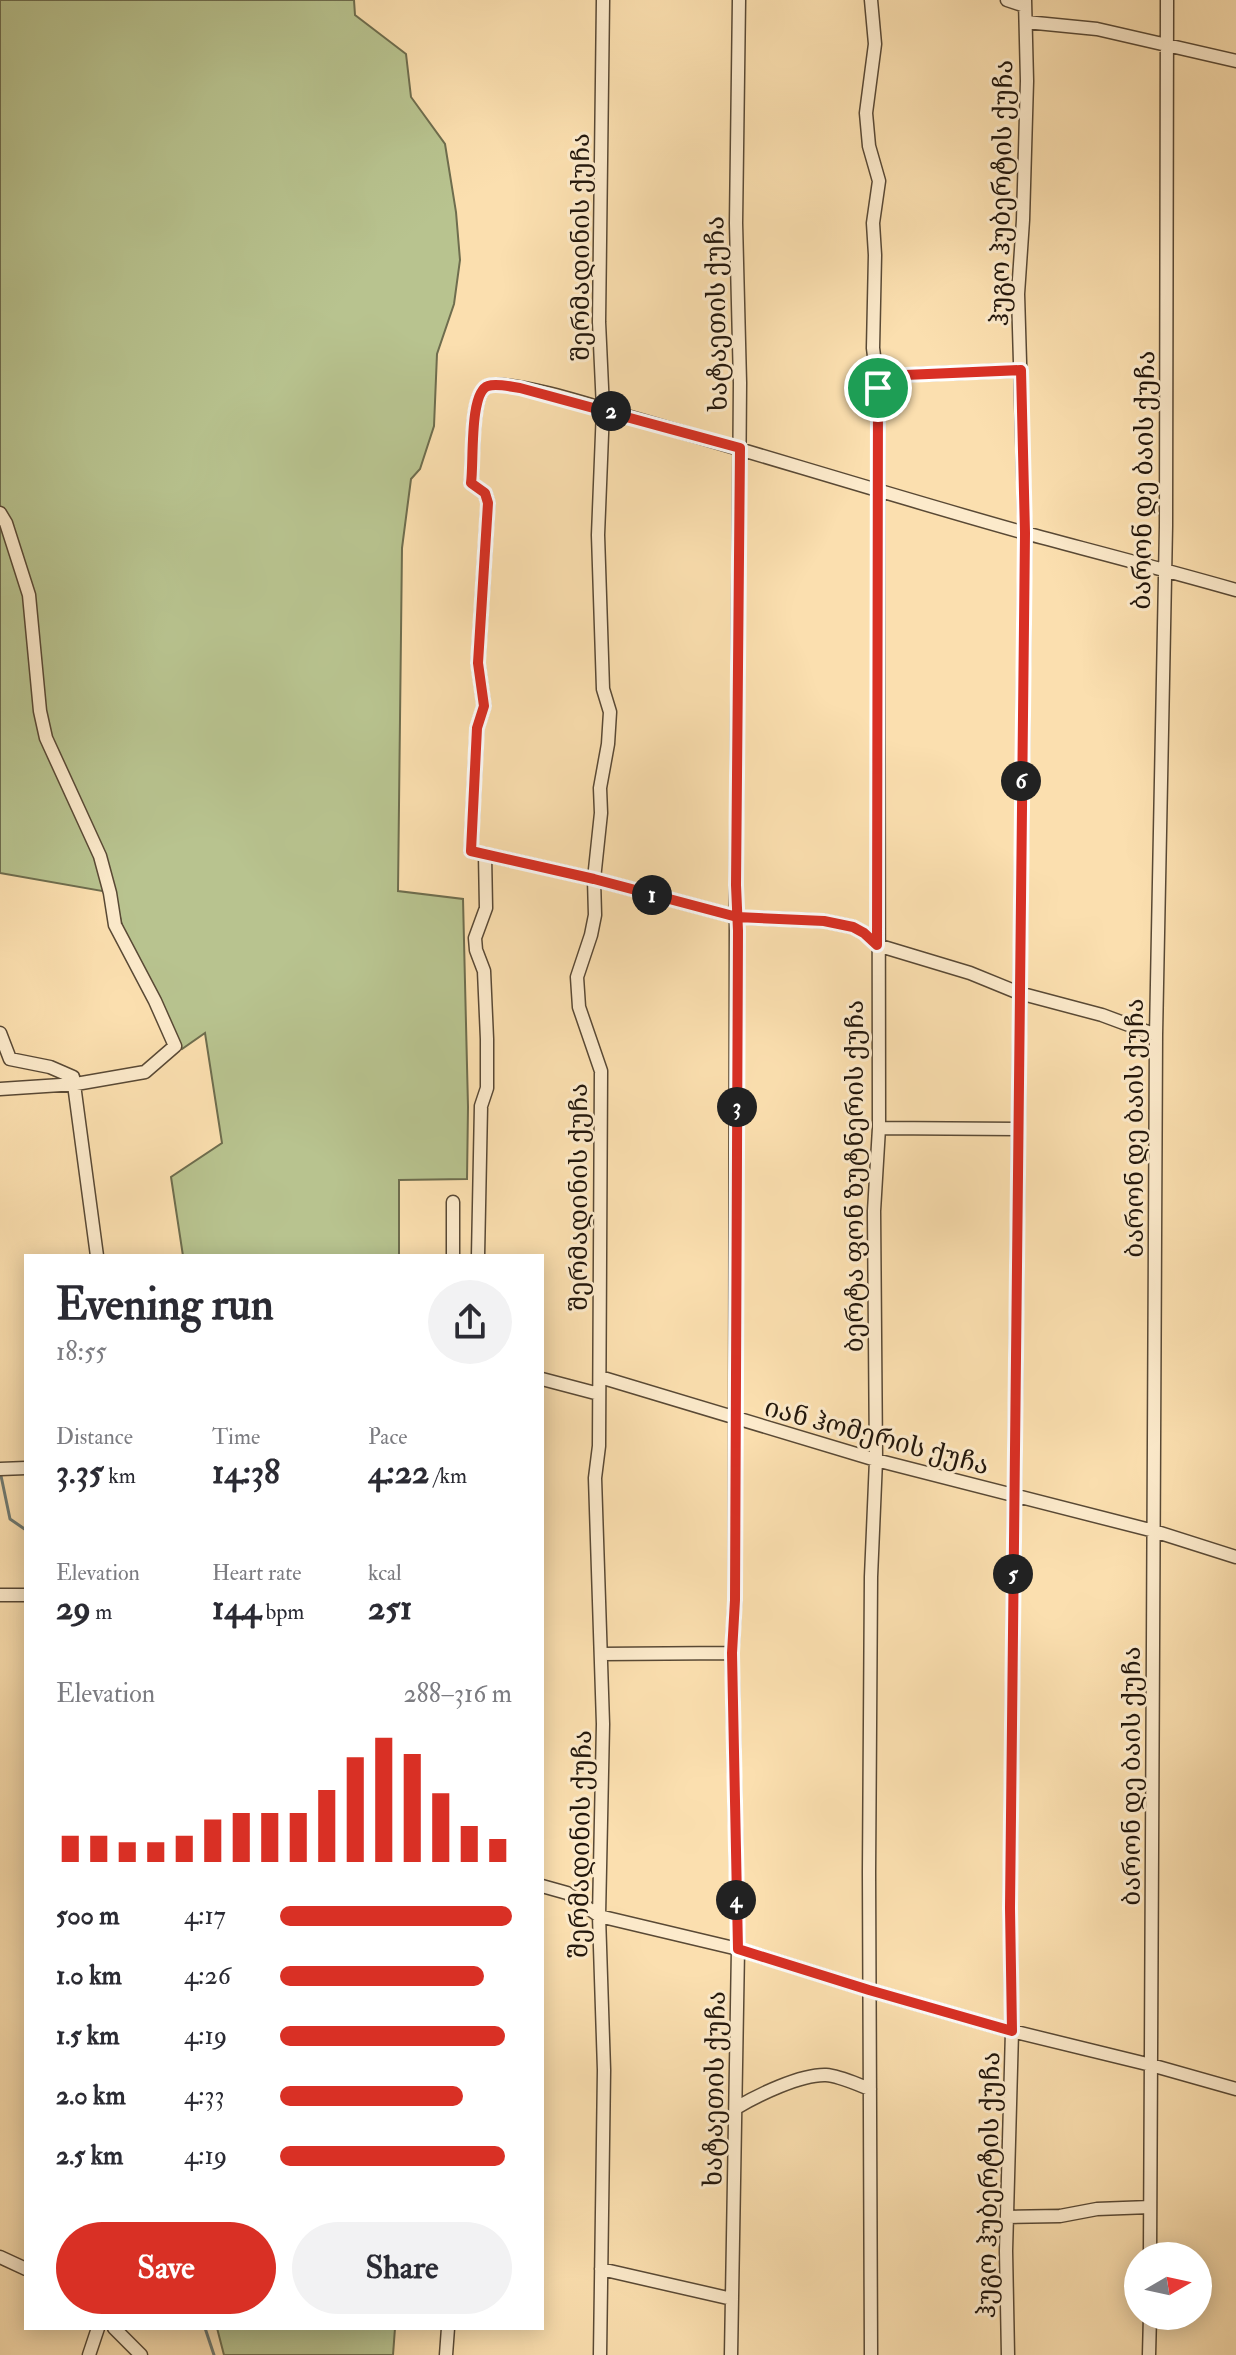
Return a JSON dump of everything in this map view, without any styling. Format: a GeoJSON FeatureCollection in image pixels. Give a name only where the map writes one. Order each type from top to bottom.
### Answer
{"type":"FeatureCollection","features":[{"type":"Feature","properties":{"kind":"street","name":"შერმადინის ქუჩა"},"geometry":{"type":"LineString","coordinates":[[600,2355],[604,2070],[599,1916],[603,1724],[595,1478],[599,1446],[601,1071],[579,1007],[577,977],[593,925],[600,788],[610,712],[603,689],[598,535],[603,409],[599,322],[603,0]]}},
{"type":"Feature","properties":{"kind":"street","name":"ხატაეთის ქუჩა"},"geometry":{"type":"LineString","coordinates":[[731,2355],[738,1949],[732,1653],[735,1600],[740,448],[736,223],[739,0]]}},
{"type":"Feature","properties":{"kind":"street","name":"ბერტა ფონ ზუტნერის ქუჩა"},"geometry":{"type":"LineString","coordinates":[[871,0],[875,44],[866,113],[869,146],[879,181],[873,223],[873,348],[878,388],[879,1128],[874,1211],[876,1460],[870,1620],[871,2355]]}},
{"type":"Feature","properties":{"kind":"street"},"geometry":{"type":"LineString","coordinates":[[1007,0],[1025,3]]}},
{"type":"Feature","properties":{"kind":"street","name":"ბარონ დე ბაის ქუჩა"},"geometry":{"type":"LineString","coordinates":[[1150,2242],[1156,1035],[1167,342],[1167,0]]}},
{"type":"Feature","properties":{"kind":"street","name":"ჰუგო ჰუბერტის ქუჩა"},"geometry":{"type":"LineString","coordinates":[[1008,2355],[1006,2251],[1012,2031],[1010,1908],[1025,533],[1018,294],[1023,220],[1025,3]]}},
{"type":"Feature","properties":{"kind":"street"},"geometry":{"type":"LineString","coordinates":[[1026,22],[1097,29],[1236,61]]}},
{"type":"Feature","properties":{"kind":"street"},"geometry":{"type":"LineString","coordinates":[[878,388],[905,375],[1021,370]]}},
{"type":"Feature","properties":{"kind":"street"},"geometry":{"type":"LineString","coordinates":[[1156,1035],[1102,1015],[1019,993],[970,973],[877,945],[853,927],[824,921],[737,917],[594,879],[471,851],[477,728],[484,706],[478,663],[488,503],[485,493],[471,483],[475,401],[480,391],[488,386],[520,388],[740,448],[1025,533],[1236,590]]}},
{"type":"Feature","properties":{"kind":"street"},"geometry":{"type":"LineString","coordinates":[[0,513],[15,547],[29,595],[40,711],[46,738],[100,856],[115,925],[175,1046],[145,1072],[76,1084],[0,1089]]}},
{"type":"Feature","properties":{"kind":"street"},"geometry":{"type":"LineString","coordinates":[[478,1254],[480,1116],[487,1088],[487,1051],[484,971],[475,938],[486,908],[485,854]]}},
{"type":"Feature","properties":{"kind":"street"},"geometry":{"type":"LineString","coordinates":[[0,1033],[10,1059],[50,1067],[73,1077],[97,1254]]}},
{"type":"Feature","properties":{"kind":"street"},"geometry":{"type":"LineString","coordinates":[[879,1128],[1018,1129]]}},
{"type":"Feature","properties":{"kind":"street"},"geometry":{"type":"LineString","coordinates":[[453,1202],[453,1254]]}},
{"type":"Feature","properties":{"kind":"street","name":"იან ჰომერის ქუჩა"},"geometry":{"type":"LineString","coordinates":[[600,1377],[876,1460],[1154,1531],[1236,1557]]}},
{"type":"Feature","properties":{"kind":"street"},"geometry":{"type":"LineString","coordinates":[[544,1380],[599,1394]]}},
{"type":"Feature","properties":{"kind":"street"},"geometry":{"type":"LineString","coordinates":[[2,1469],[24,1468]]}},
{"type":"Feature","properties":{"kind":"street"},"geometry":{"type":"LineString","coordinates":[[0,1595],[24,1595]]}},
{"type":"Feature","properties":{"kind":"street"},"geometry":{"type":"LineString","coordinates":[[601,1654],[732,1653]]}},
{"type":"Feature","properties":{"kind":"street"},"geometry":{"type":"LineString","coordinates":[[544,1887],[567,1893],[599,1916],[738,1949],[1012,2031],[1236,2089]]}},
{"type":"Feature","properties":{"kind":"street"},"geometry":{"type":"LineString","coordinates":[[736,2108],[762,2092],[814,2076],[830,2075],[870,2089]]}},
{"type":"Feature","properties":{"kind":"street"},"geometry":{"type":"LineString","coordinates":[[1008,2217],[1060,2216],[1097,2209],[1150,2207]]}},
{"type":"Feature","properties":{"kind":"street"},"geometry":{"type":"LineString","coordinates":[[0,2257],[24,2268]]}},
{"type":"Feature","properties":{"kind":"street"},"geometry":{"type":"LineString","coordinates":[[601,2269],[732,2299]]}},
{"type":"Feature","properties":{"kind":"street"},"geometry":{"type":"LineString","coordinates":[[89,2355],[97,2330]]}},
{"type":"Feature","properties":{"kind":"street"},"geometry":{"type":"LineString","coordinates":[[116,2330],[141,2355]]}},
{"type":"Feature","properties":{"kind":"street"},"geometry":{"type":"LineString","coordinates":[[446,2355],[448,2330]]}},
{"type":"Feature","properties":{"kind":"street"},"geometry":{"type":"LineString","coordinates":[[1149,2355],[1150,2330]]}},
{"type":"Feature","properties":{"kind":"green space"},"geometry":{"type":"Polygon","coordinates":[[[0,0],[354,0],[355,15],[406,54],[411,97],[445,144],[456,212],[460,260],[454,304],[437,354],[434,426],[420,469],[411,479],[402,548],[398,891],[463,899],[467,1179],[399,1180],[399,1254],[183,1254],[171,1177],[222,1143],[205,1033],[182,1049],[124,933],[114,893],[0,873],[0,0]]]}},
{"type":"Feature","properties":{"kind":"green space"},"geometry":{"type":"Polygon","coordinates":[[[218,2330],[395,2330],[393,2355],[224,2355],[218,2330]]]}},
{"type":"Feature","properties":{"kind":"waterway"},"geometry":{"type":"LineString","coordinates":[[0,1471],[10,1519],[24,1529]]}},
{"type":"Feature","properties":{"kind":"waterway"},"geometry":{"type":"LineString","coordinates":[[206,2330],[214,2355]]}},
{"type":"Feature","properties":{"kind":"route"},"geometry":{"type":"LineString","coordinates":[[878,388],[877,945],[853,927],[824,921],[737,917],[594,879],[471,851],[477,728],[484,706],[478,663],[488,503],[485,493],[471,483],[475,401],[480,391],[499,385],[520,388],[740,448],[736,885],[737,917],[738,931],[735,1600],[732,1653],[738,1949],[1012,2031],[1010,1908],[1025,533],[1021,370],[905,375],[878,388]]}}]}
